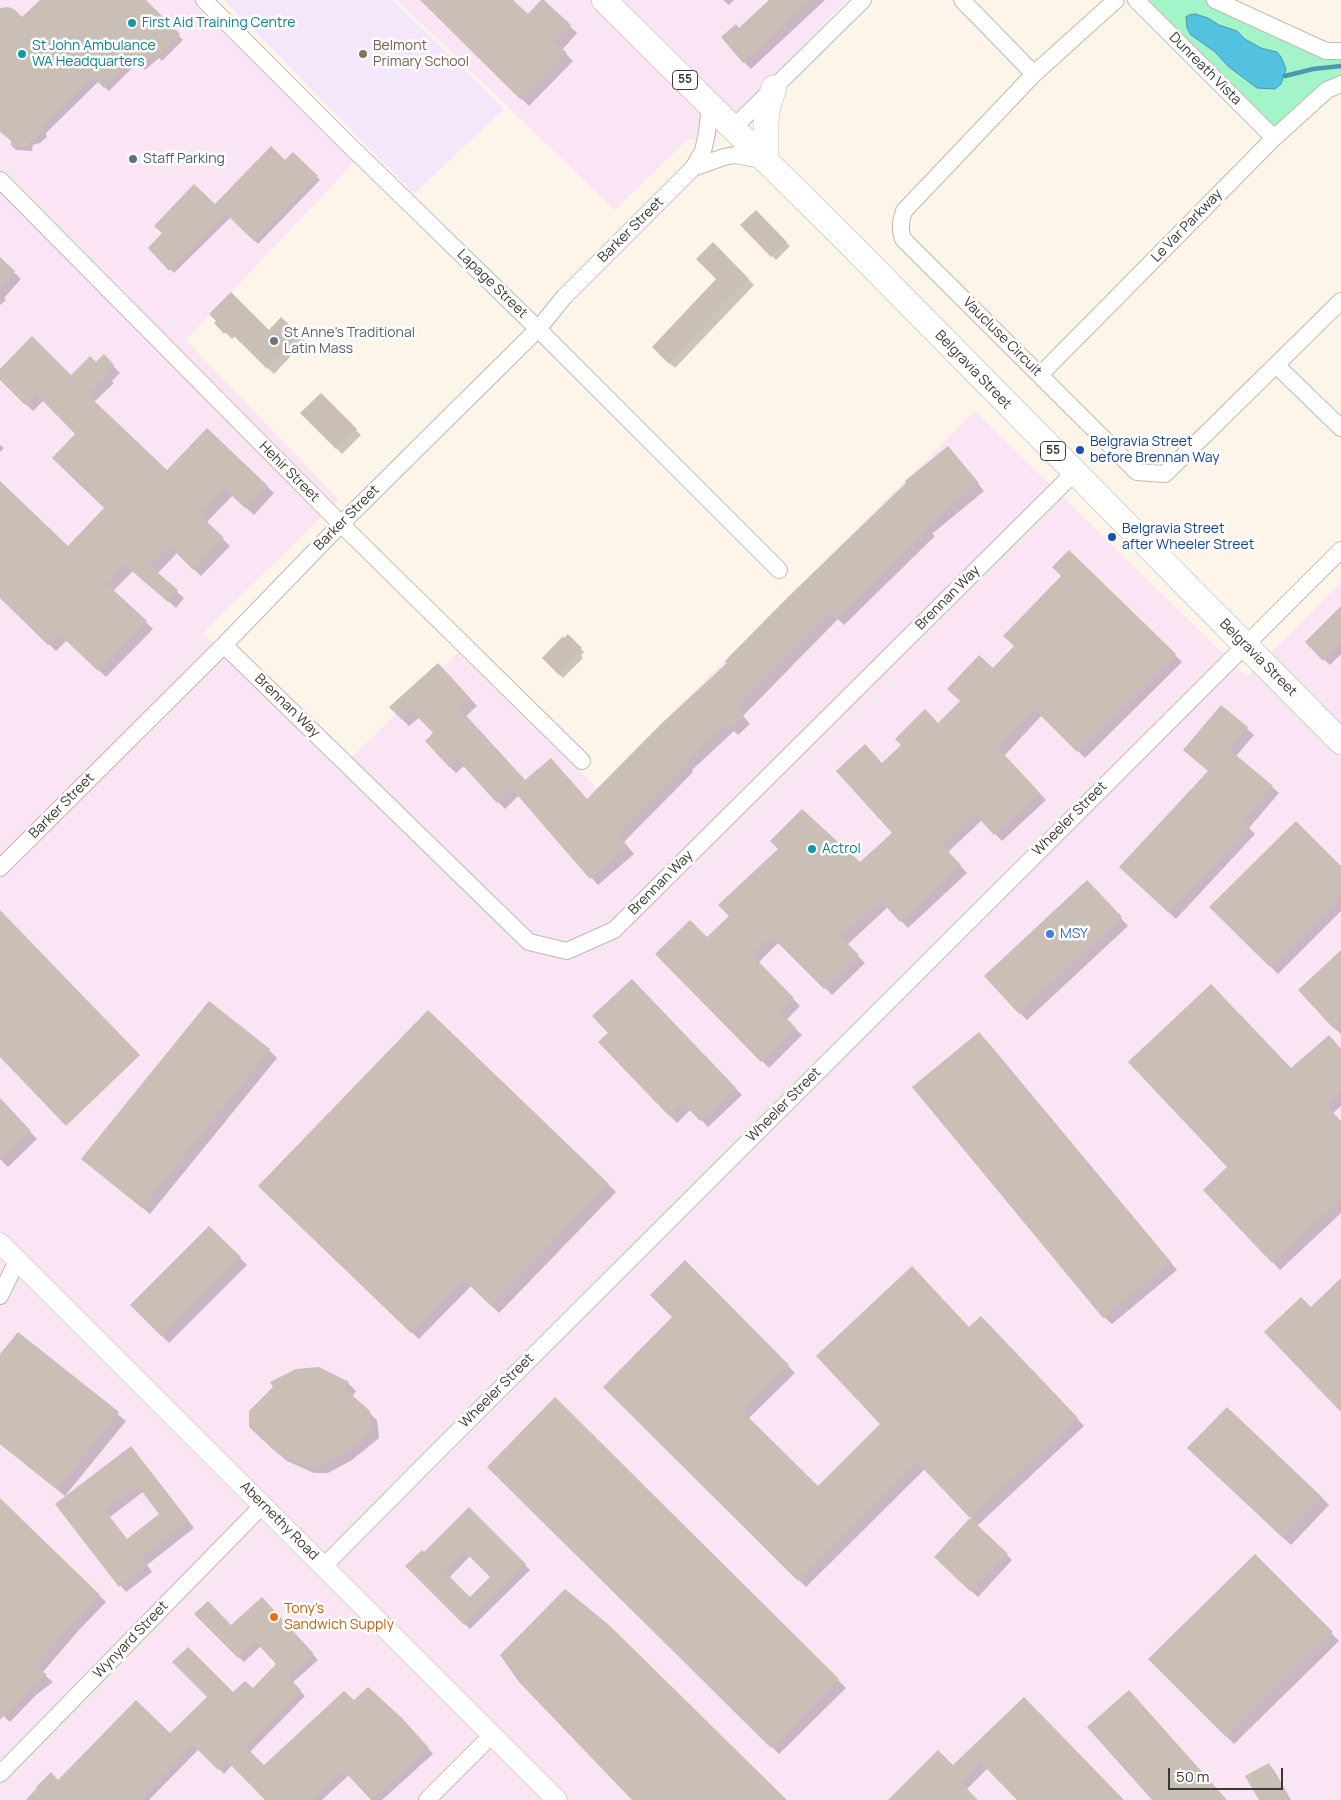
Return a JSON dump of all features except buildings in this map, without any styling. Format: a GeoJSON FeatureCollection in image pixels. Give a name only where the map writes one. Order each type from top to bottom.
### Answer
{"type":"FeatureCollection","features":[{"type":"Feature","properties":{"kind":"main road","name":"Belgravia Street"},"geometry":{"type":"LineString","coordinates":[[604,0],[766,160],[1341,742]]}},
{"type":"Feature","properties":{"kind":"main road"},"geometry":{"type":"LineString","coordinates":[[766,160],[766,121],[768,105],[774,88]]}},
{"type":"Feature","properties":{"kind":"street","name":"Lapage Street"},"geometry":{"type":"LineString","coordinates":[[204,0],[779,570]]}},
{"type":"Feature","properties":{"kind":"street"},"geometry":{"type":"LineString","coordinates":[[733,128],[863,0]]}},
{"type":"Feature","properties":{"kind":"street"},"geometry":{"type":"LineString","coordinates":[[962,0],[1034,74]]}},
{"type":"Feature","properties":{"kind":"street","name":"Vaucluse Circuit"},"geometry":{"type":"LineString","coordinates":[[1116,0],[1034,74],[904,211],[901,222],[903,238],[1137,472],[1165,474],[1341,301]]}},
{"type":"Feature","properties":{"kind":"street","name":"Dunreath Vista"},"geometry":{"type":"LineString","coordinates":[[1136,0],[1274,138]]}},
{"type":"Feature","properties":{"kind":"street"},"geometry":{"type":"LineString","coordinates":[[1215,0],[1326,50],[1341,50]]}},
{"type":"Feature","properties":{"kind":"street","name":"Le Var Parkway"},"geometry":{"type":"LineString","coordinates":[[1040,376],[1274,138],[1327,90],[1341,84]]}},
{"type":"Feature","properties":{"kind":"street","name":"Barker Street"},"geometry":{"type":"LineString","coordinates":[[0,868],[224,645],[341,524],[538,329],[564,297],[693,168],[703,151],[710,105]]}},
{"type":"Feature","properties":{"kind":"street","name":"Barker Street"},"geometry":{"type":"LineString","coordinates":[[693,168],[724,157],[735,156],[766,160]]}},
{"type":"Feature","properties":{"kind":"street","name":"Hehir Street"},"geometry":{"type":"LineString","coordinates":[[0,180],[341,524],[582,761]]}},
{"type":"Feature","properties":{"kind":"street"},"geometry":{"type":"LineString","coordinates":[[1276,365],[1341,428]]}},
{"type":"Feature","properties":{"kind":"street","name":"Brennan Way"},"geometry":{"type":"LineString","coordinates":[[224,645],[529,942],[567,951],[614,930],[1074,472]]}},
{"type":"Feature","properties":{"kind":"street","name":"Wheeler Street"},"geometry":{"type":"LineString","coordinates":[[324,1566],[1341,550]]}},
{"type":"Feature","properties":{"kind":"street","name":"Abernethy Road"},"geometry":{"type":"LineString","coordinates":[[0,1243],[558,1800]]}},
{"type":"Feature","properties":{"kind":"street"},"geometry":{"type":"LineString","coordinates":[[0,1296],[18,1260]]}},
{"type":"Feature","properties":{"kind":"street","name":"Wynyard Street"},"geometry":{"type":"LineString","coordinates":[[0,1774],[263,1506]]}},
{"type":"Feature","properties":{"kind":"street"},"geometry":{"type":"LineString","coordinates":[[427,1800],[492,1735]]}},
{"type":"Feature","properties":{"kind":"shaded area"},"geometry":{"type":"Polygon","coordinates":[[[0,0],[208,0],[362,154],[186,340],[339,500],[203,633],[339,770],[458,653],[597,788],[975,411],[1247,677],[1341,582],[1341,1800],[0,1800],[0,0]]]}},
{"type":"Feature","properties":{"kind":"shaded area","name":"Belmont Primary School"},"geometry":{"type":"Polygon","coordinates":[[[224,0],[393,0],[504,109],[414,194],[224,0]]]}},
{"type":"Feature","properties":{"kind":"shaded area"},"geometry":{"type":"Polygon","coordinates":[[[397,0],[847,0],[710,142],[688,139],[615,210],[397,0]]]}},
{"type":"Feature","properties":{"kind":"green space"},"geometry":{"type":"Polygon","coordinates":[[[1136,0],[1215,0],[1341,51],[1341,84],[1274,138],[1136,0]]]}},
{"type":"Feature","properties":{"kind":"water"},"geometry":{"type":"Polygon","coordinates":[[[1195,14],[1237,31],[1245,39],[1261,48],[1277,52],[1286,69],[1281,84],[1275,89],[1257,88],[1229,67],[1214,51],[1191,35],[1187,28],[1186,17],[1195,14]]]}},
{"type":"Feature","properties":{"kind":"waterway"},"geometry":{"type":"LineString","coordinates":[[1285,76],[1313,69],[1341,66]]}},
{"type":"Feature","properties":{"kind":"place","name":"First Aid Training Centre"},"geometry":{"type":"Point","coordinates":[132,23]}},
{"type":"Feature","properties":{"kind":"place","name":"St John Ambulance WA Headquarters"},"geometry":{"type":"Point","coordinates":[22,54]}},
{"type":"Feature","properties":{"kind":"place","name":"Belmont Primary School"},"geometry":{"type":"Point","coordinates":[363,54]}},
{"type":"Feature","properties":{"kind":"place","name":"Staff Parking"},"geometry":{"type":"Point","coordinates":[133,159]}},
{"type":"Feature","properties":{"kind":"place","name":"St Anne's Traditional Latin Mass"},"geometry":{"type":"Point","coordinates":[274,341]}},
{"type":"Feature","properties":{"kind":"place","name":"Belgravia Street before Brennan Way"},"geometry":{"type":"Point","coordinates":[1080,450]}},
{"type":"Feature","properties":{"kind":"place","name":"Belgravia Street after Wheeler Street"},"geometry":{"type":"Point","coordinates":[1112,537]}},
{"type":"Feature","properties":{"kind":"place","name":"Actrol"},"geometry":{"type":"Point","coordinates":[812,849]}},
{"type":"Feature","properties":{"kind":"place","name":"MSY"},"geometry":{"type":"Point","coordinates":[1050,934]}},
{"type":"Feature","properties":{"kind":"place","name":"Tony's Sandwich Supply"},"geometry":{"type":"Point","coordinates":[274,1617]}}]}
